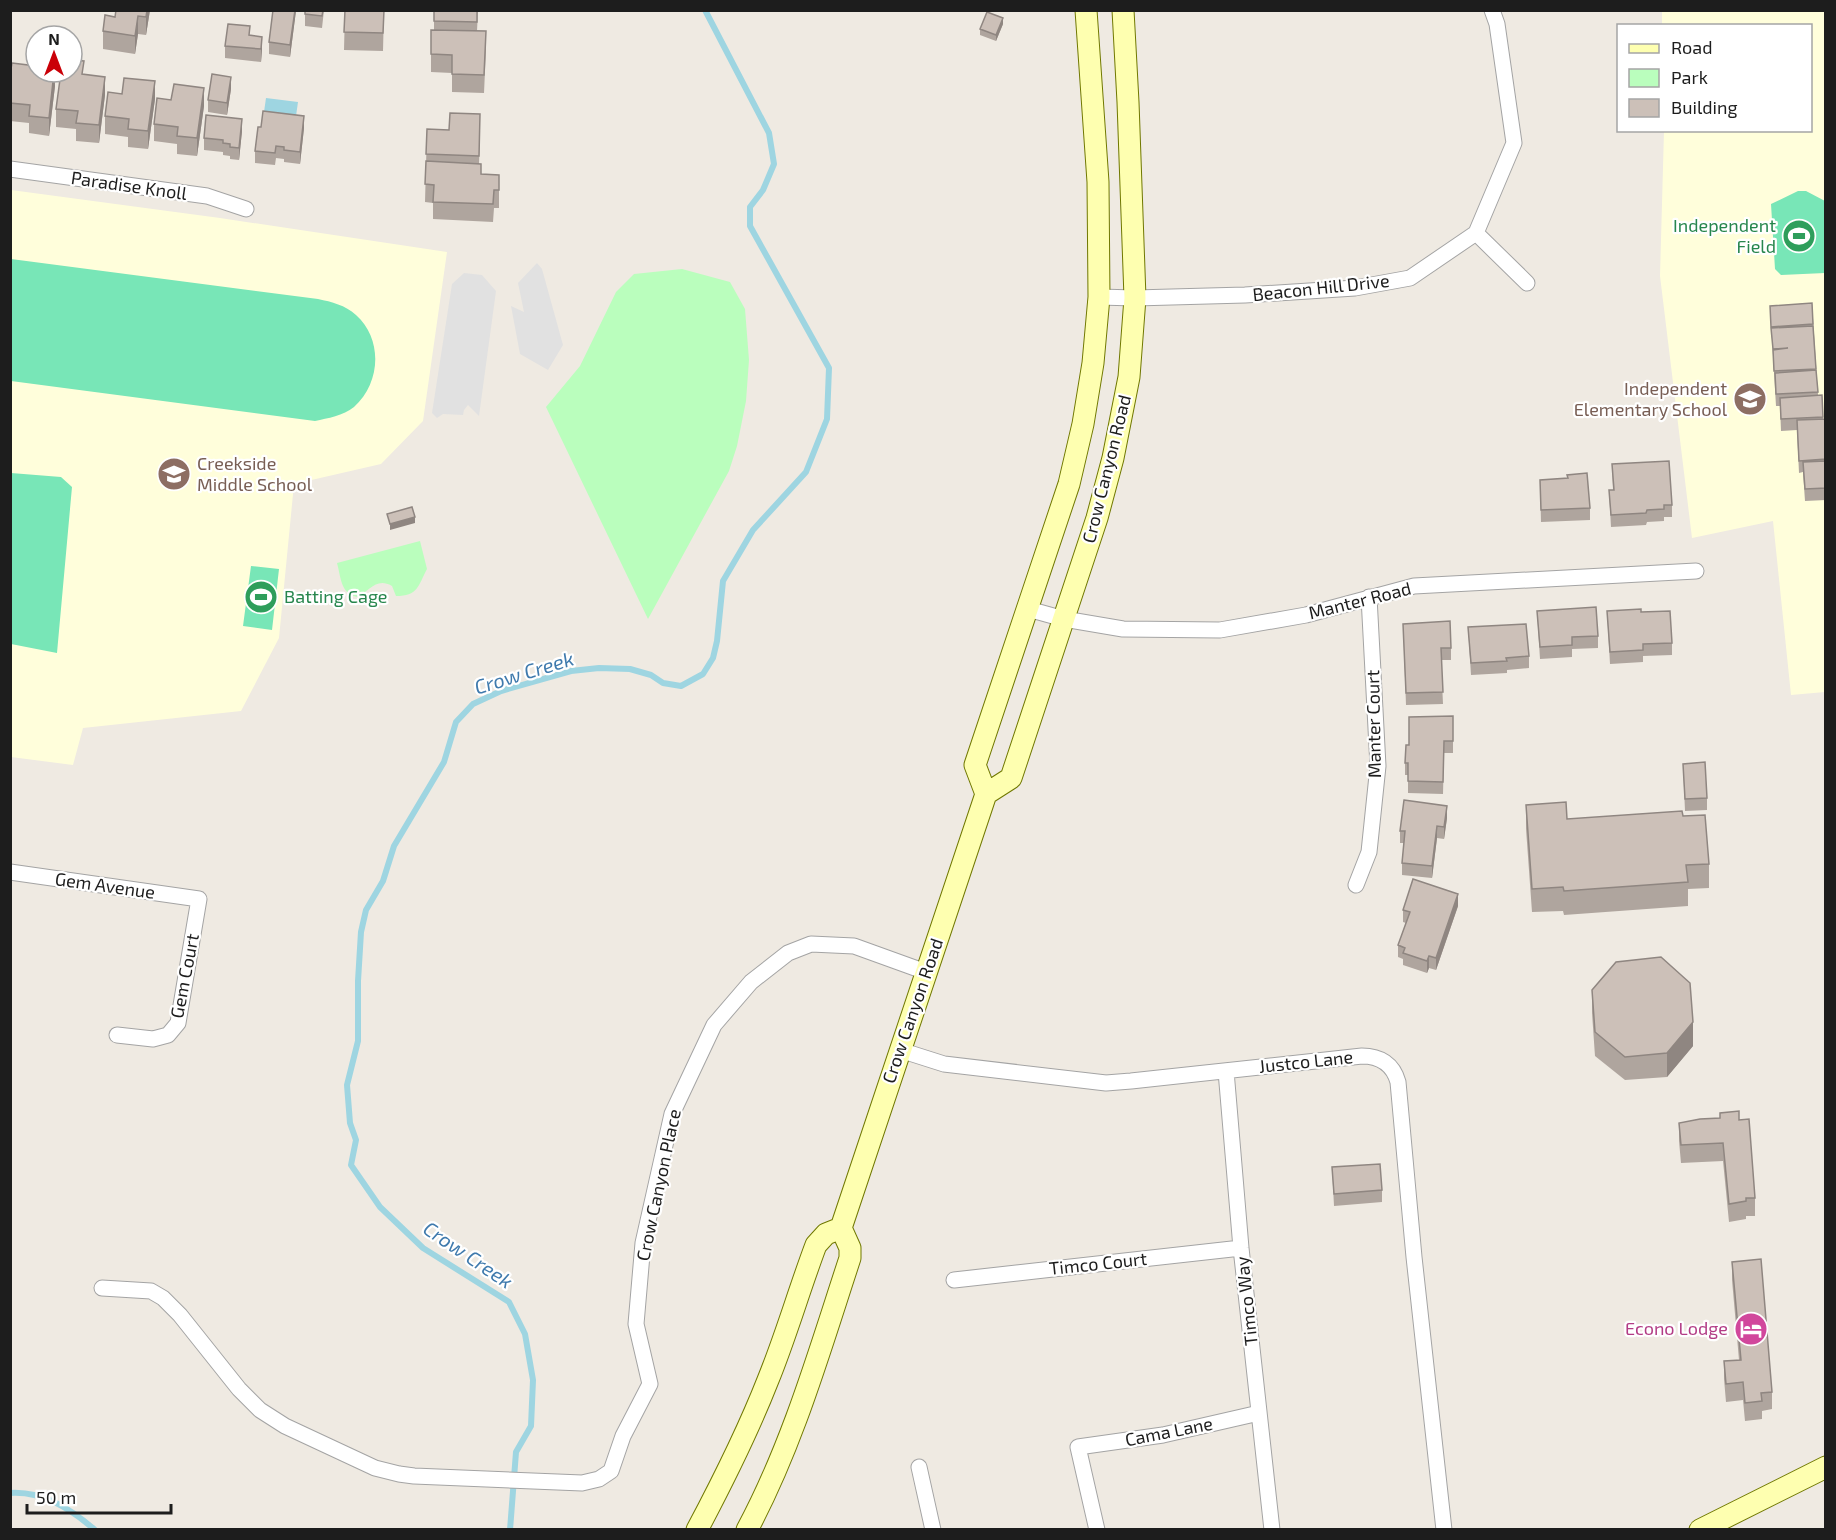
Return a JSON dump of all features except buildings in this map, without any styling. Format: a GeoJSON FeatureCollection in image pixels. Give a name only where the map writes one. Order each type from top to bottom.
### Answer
{"type":"FeatureCollection","features":[{"type":"Feature","properties":{"kind":"main road","name":"Crow Canyon Road"},"geometry":{"type":"LineString","coordinates":[[986,794],[975,765],[1062,504],[1079,444],[1093,363],[1099,297],[1098,182],[1086,10]]}},
{"type":"Feature","properties":{"kind":"main road","name":"Crow Canyon Road"},"geometry":{"type":"LineString","coordinates":[[841,1228],[986,794],[1011,778],[1100,508],[1116,448],[1128,377],[1135,298],[1123,10]]}},
{"type":"Feature","properties":{"kind":"main road"},"geometry":{"type":"LineString","coordinates":[[697,1530],[735,1457],[768,1380],[816,1245],[826,1234],[841,1228],[850,1248],[850,1258],[784,1448],[747,1530]]}},
{"type":"Feature","properties":{"kind":"main road"},"geometry":{"type":"LineString","coordinates":[[1700,1530],[1826,1467]]}},
{"type":"Feature","properties":{"kind":"street"},"geometry":{"type":"LineString","coordinates":[[1492,10],[1497,24],[1514,143],[1476,233],[1527,284]]}},
{"type":"Feature","properties":{"kind":"street","name":"Paradise Knoll"},"geometry":{"type":"LineString","coordinates":[[10,169],[207,196],[246,209]]}},
{"type":"Feature","properties":{"kind":"street","name":"Beacon Hill Drive"},"geometry":{"type":"LineString","coordinates":[[1099,297],[1245,295],[1356,288],[1410,278],[1476,233]]}},
{"type":"Feature","properties":{"kind":"street","name":"Manter Road"},"geometry":{"type":"LineString","coordinates":[[1028,609],[1064,619],[1123,629],[1220,630],[1306,615],[1414,586],[1696,571]]}},
{"type":"Feature","properties":{"kind":"street","name":"Manter Court"},"geometry":{"type":"LineString","coordinates":[[1356,885],[1369,852],[1377,766],[1369,597]]}},
{"type":"Feature","properties":{"kind":"street","name":"Gem Avenue"},"geometry":{"type":"LineString","coordinates":[[10,872],[199,899]]}},
{"type":"Feature","properties":{"kind":"street","name":"Gem Court"},"geometry":{"type":"LineString","coordinates":[[117,1035],[153,1040],[168,1035],[178,1023],[199,899]]}},
{"type":"Feature","properties":{"kind":"street","name":"Crow Canyon Place"},"geometry":{"type":"LineString","coordinates":[[102,1288],[151,1291],[163,1298],[260,1410],[285,1426],[385,1472],[414,1476],[582,1483],[599,1479],[611,1471],[623,1436],[650,1384],[636,1324],[643,1243],[672,1114],[714,1025],[751,982],[788,953],[811,944],[854,946],[926,972]]}},
{"type":"Feature","properties":{"kind":"street","name":"Justco Lane"},"geometry":{"type":"LineString","coordinates":[[900,1050],[950,1065],[1083,1082],[1131,1082],[1369,1056],[1387,1063],[1396,1074],[1399,1089],[1414,1257],[1444,1530]]}},
{"type":"Feature","properties":{"kind":"street","name":"Timco Way"},"geometry":{"type":"LineString","coordinates":[[1226,1071],[1241,1248],[1272,1530]]}},
{"type":"Feature","properties":{"kind":"street","name":"Timco Court"},"geometry":{"type":"LineString","coordinates":[[954,1280],[1241,1248]]}},
{"type":"Feature","properties":{"kind":"street","name":"Cama Lane"},"geometry":{"type":"LineString","coordinates":[[1097,1530],[1078,1447],[1163,1435],[1259,1413]]}},
{"type":"Feature","properties":{"kind":"street"},"geometry":{"type":"LineString","coordinates":[[919,1467],[933,1530]]}},
{"type":"Feature","properties":{"kind":"shaded area","name":"Independent Elementary School"},"geometry":{"type":"Polygon","coordinates":[[[1662,11],[1825,11],[1825,692],[1791,695],[1773,521],[1692,538],[1660,276],[1664,132],[1812,132],[1812,24],[1662,24],[1662,11]]]}},
{"type":"Feature","properties":{"kind":"shaded area","name":"Creekside Middle School"},"geometry":{"type":"Polygon","coordinates":[[[11,190],[447,252],[423,421],[381,464],[294,484],[279,638],[241,711],[83,728],[73,765],[11,757],[11,190]]]}},
{"type":"Feature","properties":{"kind":"shaded area"},"geometry":{"type":"Polygon","coordinates":[[[537,263],[542,269],[563,345],[548,370],[520,354],[511,306],[524,312],[518,283],[537,263]]]}},
{"type":"Feature","properties":{"kind":"shaded area"},"geometry":{"type":"Polygon","coordinates":[[[464,273],[482,275],[496,291],[479,416],[468,405],[463,415],[443,414],[437,418],[432,413],[452,284],[464,273]]]}},
{"type":"Feature","properties":{"kind":"green space","name":"Independent Field"},"geometry":{"type":"Polygon","coordinates":[[[1798,191],[1806,191],[1825,201],[1825,273],[1781,275],[1775,269],[1771,204],[1798,191]]]}},
{"type":"Feature","properties":{"kind":"green space"},"geometry":{"type":"Polygon","coordinates":[[[11,259],[318,299],[343,306],[356,315],[371,336],[375,361],[370,386],[350,410],[315,421],[11,381],[11,259]]]}},
{"type":"Feature","properties":{"kind":"green space"},"geometry":{"type":"Polygon","coordinates":[[[682,269],[730,282],[745,309],[749,360],[746,401],[737,446],[729,471],[648,619],[546,407],[580,366],[616,292],[634,274],[682,269]]]}},
{"type":"Feature","properties":{"kind":"green space"},"geometry":{"type":"Polygon","coordinates":[[[11,473],[61,477],[72,487],[57,653],[11,644],[11,473]]]}},
{"type":"Feature","properties":{"kind":"green space"},"geometry":{"type":"Polygon","coordinates":[[[420,541],[427,569],[413,592],[396,596],[392,586],[382,583],[357,597],[344,588],[337,563],[420,541]]]}},
{"type":"Feature","properties":{"kind":"green space","name":"Batting Cage"},"geometry":{"type":"Polygon","coordinates":[[[251,566],[279,569],[272,630],[243,626],[251,566]]]}},
{"type":"Feature","properties":{"kind":"water"},"geometry":{"type":"Polygon","coordinates":[[[266,98],[298,102],[296,116],[264,112],[266,98]]]}},
{"type":"Feature","properties":{"kind":"waterway","name":"Crow Creek"},"geometry":{"type":"LineString","coordinates":[[510,1530],[516,1452],[531,1426],[533,1380],[525,1334],[509,1302],[423,1248],[380,1207],[351,1165],[356,1140],[350,1123],[347,1085],[358,1041],[361,932],[366,910],[383,881],[394,846],[444,762],[456,722],[473,704],[501,691],[571,671],[599,668],[630,669],[651,675],[663,683],[681,686],[703,674],[713,658],[717,641],[723,581],[753,530],[806,472],[827,419],[829,368],[750,226],[750,207],[763,190],[774,164],[769,133],[705,10]]}},
{"type":"Feature","properties":{"kind":"waterway","name":"Crow Creek"},"geometry":{"type":"LineString","coordinates":[[10,1493],[45,1498],[76,1515],[95,1530]]}},
{"type":"Feature","properties":{"kind":"place","name":"Independent Field"},"geometry":{"type":"Point","coordinates":[1799,236]}},
{"type":"Feature","properties":{"kind":"place","name":"Independent Elementary School"},"geometry":{"type":"Point","coordinates":[1750,399]}},
{"type":"Feature","properties":{"kind":"place","name":"Creekside Middle School"},"geometry":{"type":"Point","coordinates":[174,474]}},
{"type":"Feature","properties":{"kind":"place","name":"Batting Cage"},"geometry":{"type":"Point","coordinates":[261,597]}},
{"type":"Feature","properties":{"kind":"place","name":"Econo Lodge"},"geometry":{"type":"Point","coordinates":[1751,1329]}}]}
